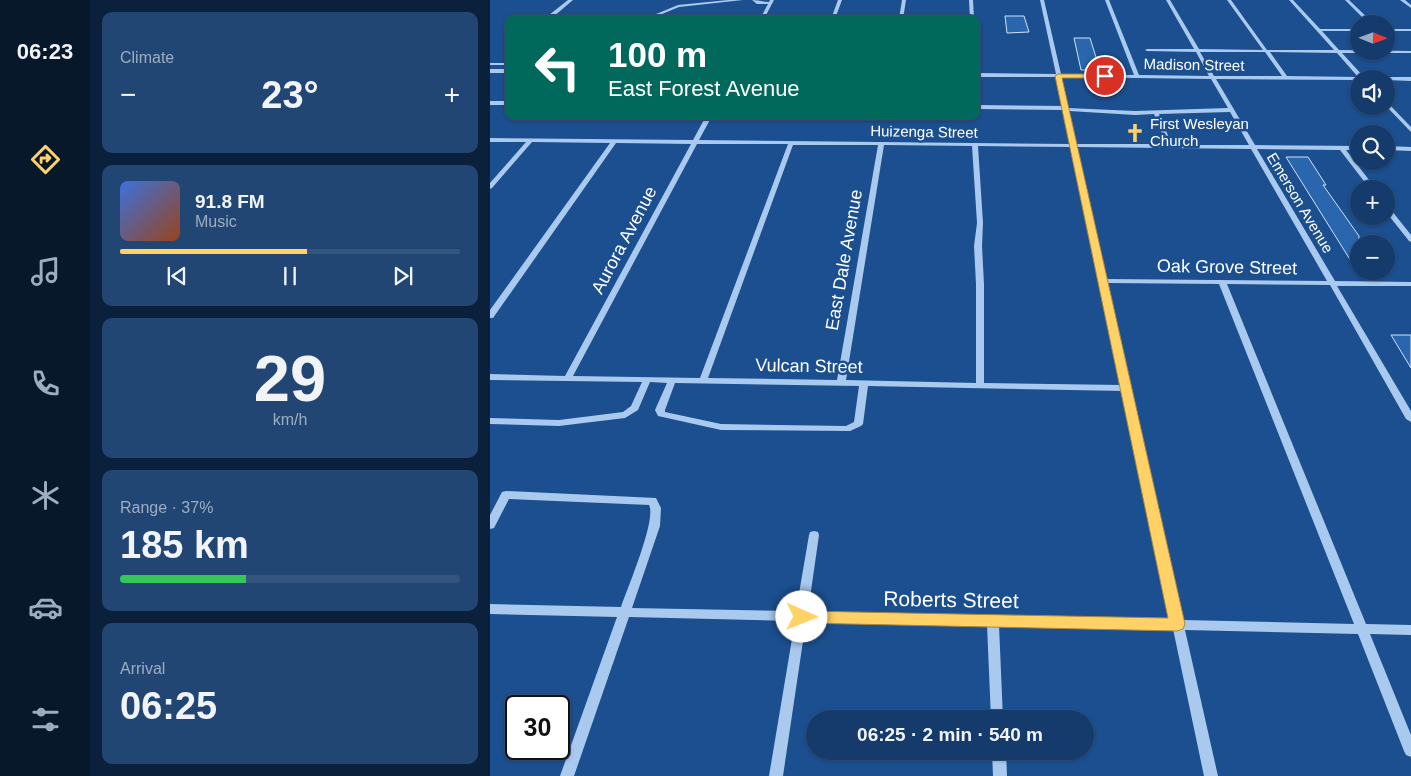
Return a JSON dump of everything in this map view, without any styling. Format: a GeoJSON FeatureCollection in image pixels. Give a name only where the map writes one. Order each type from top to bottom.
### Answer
{"type":"FeatureCollection","features":[{"type":"Feature","properties":{"kind":"street"},"geometry":{"type":"LineString","coordinates":[[552,15],[570,0]]}},
{"type":"Feature","properties":{"kind":"street"},"geometry":{"type":"LineString","coordinates":[[656,15],[678,6],[741,0]]}},
{"type":"Feature","properties":{"kind":"street"},"geometry":{"type":"LineString","coordinates":[[754,0],[758,3],[771,2]]}},
{"type":"Feature","properties":{"kind":"street"},"geometry":{"type":"LineString","coordinates":[[834,15],[840,0]]}},
{"type":"Feature","properties":{"kind":"street"},"geometry":{"type":"LineString","coordinates":[[902,15],[904,0]]}},
{"type":"Feature","properties":{"kind":"street"},"geometry":{"type":"LineString","coordinates":[[971,0],[972,15]]}},
{"type":"Feature","properties":{"kind":"street"},"geometry":{"type":"LineString","coordinates":[[1042,0],[1211,776]]}},
{"type":"Feature","properties":{"kind":"street"},"geometry":{"type":"LineString","coordinates":[[1107,0],[1137,77]]}},
{"type":"Feature","properties":{"kind":"street","name":"Emerson Avenue"},"geometry":{"type":"LineString","coordinates":[[1168,0],[1411,419]]}},
{"type":"Feature","properties":{"kind":"street"},"geometry":{"type":"LineString","coordinates":[[1229,0],[1286,78]]}},
{"type":"Feature","properties":{"kind":"street"},"geometry":{"type":"LineString","coordinates":[[1291,0],[1355,70]]}},
{"type":"Feature","properties":{"kind":"street"},"geometry":{"type":"LineString","coordinates":[[1347,0],[1363,15]]}},
{"type":"Feature","properties":{"kind":"street"},"geometry":{"type":"LineString","coordinates":[[1402,0],[1411,7]]}},
{"type":"Feature","properties":{"kind":"street"},"geometry":{"type":"LineString","coordinates":[[764,15],[771,2]]}},
{"type":"Feature","properties":{"kind":"street"},"geometry":{"type":"LineString","coordinates":[[1319,30],[1350,30]]}},
{"type":"Feature","properties":{"kind":"street"},"geometry":{"type":"LineString","coordinates":[[1395,30],[1411,30]]}},
{"type":"Feature","properties":{"kind":"street"},"geometry":{"type":"LineString","coordinates":[[1147,50],[1411,52]]}},
{"type":"Feature","properties":{"kind":"street"},"geometry":{"type":"LineString","coordinates":[[490,64],[505,64]]}},
{"type":"Feature","properties":{"kind":"street"},"geometry":{"type":"LineString","coordinates":[[490,71],[505,71]]}},
{"type":"Feature","properties":{"kind":"street","name":"Madison Street"},"geometry":{"type":"LineString","coordinates":[[980,75],[1350,79]]}},
{"type":"Feature","properties":{"kind":"street","name":"Madison Street"},"geometry":{"type":"LineString","coordinates":[[1395,79],[1411,79]]}},
{"type":"Feature","properties":{"kind":"street"},"geometry":{"type":"LineString","coordinates":[[490,103],[505,103]]}},
{"type":"Feature","properties":{"kind":"street"},"geometry":{"type":"LineString","coordinates":[[980,107],[1065,108],[1156,113],[1231,110]]}},
{"type":"Feature","properties":{"kind":"street"},"geometry":{"type":"LineString","coordinates":[[1156,113],[1170,147]]}},
{"type":"Feature","properties":{"kind":"street"},"geometry":{"type":"LineString","coordinates":[[1395,113],[1411,130]]}},
{"type":"Feature","properties":{"kind":"street","name":"Aurora Avenue"},"geometry":{"type":"LineString","coordinates":[[568,379],[707,120]]}},
{"type":"Feature","properties":{"kind":"street","name":"Huizenga Street"},"geometry":{"type":"LineString","coordinates":[[490,140],[1350,148]]}},
{"type":"Feature","properties":{"kind":"street"},"geometry":{"type":"LineString","coordinates":[[490,187],[531,140]]}},
{"type":"Feature","properties":{"kind":"street"},"geometry":{"type":"LineString","coordinates":[[490,316],[614,141]]}},
{"type":"Feature","properties":{"kind":"street"},"geometry":{"type":"LineString","coordinates":[[703,381],[791,143]]}},
{"type":"Feature","properties":{"kind":"street","name":"East Dale Avenue"},"geometry":{"type":"LineString","coordinates":[[841,382],[881,144]]}},
{"type":"Feature","properties":{"kind":"street"},"geometry":{"type":"LineString","coordinates":[[975,145],[980,223],[978,246],[980,386]]}},
{"type":"Feature","properties":{"kind":"street"},"geometry":{"type":"LineString","coordinates":[[1342,148],[1366,180]]}},
{"type":"Feature","properties":{"kind":"street"},"geometry":{"type":"LineString","coordinates":[[1395,148],[1411,149]]}},
{"type":"Feature","properties":{"kind":"street"},"geometry":{"type":"LineString","coordinates":[[1395,219],[1411,240]]}},
{"type":"Feature","properties":{"kind":"street","name":"Oak Grove Street"},"geometry":{"type":"LineString","coordinates":[[1102,281],[1411,284]]}},
{"type":"Feature","properties":{"kind":"street"},"geometry":{"type":"LineString","coordinates":[[1222,282],[1411,751]]}},
{"type":"Feature","properties":{"kind":"street","name":"Vulcan Street"},"geometry":{"type":"LineString","coordinates":[[490,377],[1127,388]]}},
{"type":"Feature","properties":{"kind":"street"},"geometry":{"type":"LineString","coordinates":[[490,421],[559,423],[630,413],[635,408],[647,380]]}},
{"type":"Feature","properties":{"kind":"street"},"geometry":{"type":"LineString","coordinates":[[672,380],[660,410],[661,414],[721,427],[769,428],[854,427],[858,424],[864,383]]}},
{"type":"Feature","properties":{"kind":"street"},"geometry":{"type":"LineString","coordinates":[[490,525],[506,495],[652,501],[656,508],[655,526],[566,776]]}},
{"type":"Feature","properties":{"kind":"street"},"geometry":{"type":"LineString","coordinates":[[776,776],[814,535]]}},
{"type":"Feature","properties":{"kind":"street","name":"Roberts Street"},"geometry":{"type":"LineString","coordinates":[[490,610],[1411,630]]}},
{"type":"Feature","properties":{"kind":"street"},"geometry":{"type":"LineString","coordinates":[[993,621],[997,710]]}},
{"type":"Feature","properties":{"kind":"street"},"geometry":{"type":"LineString","coordinates":[[999,760],[1000,776]]}},
{"type":"Feature","properties":{"kind":"building"},"geometry":{"type":"Polygon","coordinates":[[[1005,16],[1024,16],[1029,32],[1007,33],[1005,16]]]}},
{"type":"Feature","properties":{"kind":"building"},"geometry":{"type":"Polygon","coordinates":[[[1074,38],[1090,38],[1100,70],[1081,70],[1074,38]]]}},
{"type":"Feature","properties":{"kind":"building"},"geometry":{"type":"Polygon","coordinates":[[[1286,157],[1308,157],[1326,185],[1323,185],[1358,235],[1350,235],[1350,260],[1286,157]]]}},
{"type":"Feature","properties":{"kind":"building"},"geometry":{"type":"Polygon","coordinates":[[[1391,335],[1411,335],[1411,368],[1391,335]]]}},
{"type":"Feature","properties":{"kind":"place","name":"First Wesleyan Church"},"geometry":{"type":"Point","coordinates":[1135,133]}},
{"type":"Feature","properties":{"kind":"route"},"geometry":{"type":"LineString","coordinates":[[802,617],[1177,624],[1058,76],[1105,76]]}}]}
